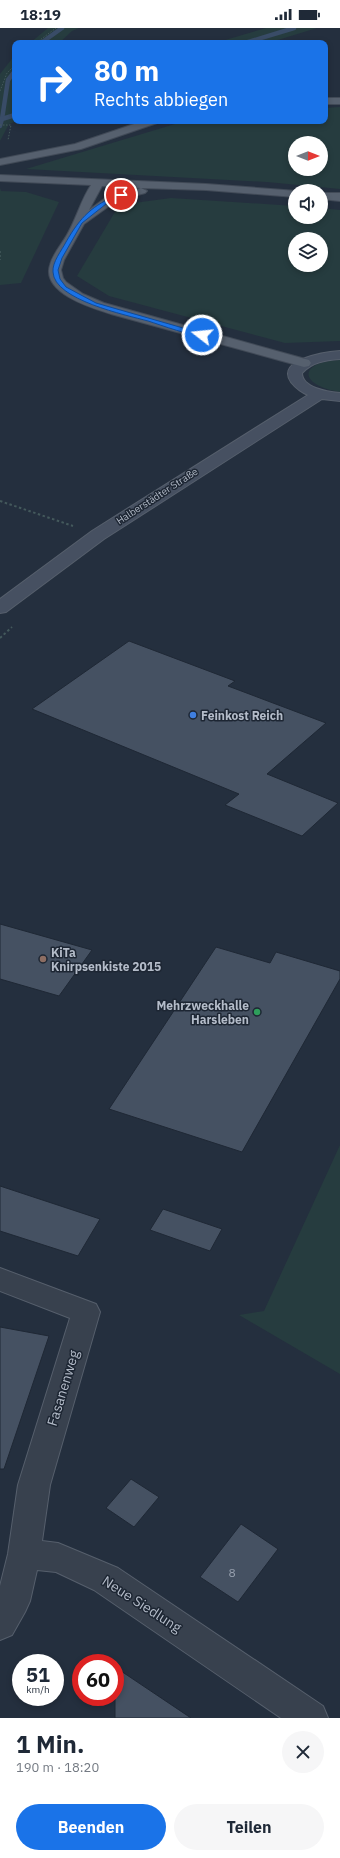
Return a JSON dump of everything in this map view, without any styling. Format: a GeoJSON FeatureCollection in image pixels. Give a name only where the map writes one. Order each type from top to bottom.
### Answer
{"type":"FeatureCollection","features":[{"type":"Feature","properties":{"kind":"main road"},"geometry":{"type":"LineString","coordinates":[[328,101],[340,101]]}},
{"type":"Feature","properties":{"kind":"main road"},"geometry":{"type":"LineString","coordinates":[[0,162],[77,147],[144,124]]}},
{"type":"Feature","properties":{"kind":"main road"},"geometry":{"type":"LineString","coordinates":[[2,178],[206,187],[288,193]]}},
{"type":"Feature","properties":{"kind":"main road"},"geometry":{"type":"LineString","coordinates":[[2,178],[18,183],[60,188],[68,193]]}},
{"type":"Feature","properties":{"kind":"main road"},"geometry":{"type":"LineString","coordinates":[[99,182],[87,201],[80,222],[59,258],[55,270],[57,280],[64,288],[88,301],[116,311],[304,364]]}},
{"type":"Feature","properties":{"kind":"main road"},"geometry":{"type":"LineString","coordinates":[[80,222],[104,202],[121,195],[150,190],[188,192],[206,187]]}},
{"type":"Feature","properties":{"kind":"main road"},"geometry":{"type":"LineString","coordinates":[[328,196],[340,197]]}},
{"type":"Feature","properties":{"kind":"main road"},"geometry":{"type":"LineString","coordinates":[[69,215],[80,222]]}},
{"type":"Feature","properties":{"kind":"main road"},"geometry":{"type":"LineString","coordinates":[[340,355],[320,357],[304,364],[295,372],[295,377],[303,386],[320,394],[340,398]]}},
{"type":"Feature","properties":{"kind":"main road","name":"Halberstädter Straße"},"geometry":{"type":"LineString","coordinates":[[0,608],[98,535],[320,394]]}},
{"type":"Feature","properties":{"kind":"street","name":"Fasanenweg"},"geometry":{"type":"LineString","coordinates":[[0,1279],[86,1312],[34,1485],[24,1554]]}},
{"type":"Feature","properties":{"kind":"street"},"geometry":{"type":"LineString","coordinates":[[0,1624],[12,1601],[24,1554]]}},
{"type":"Feature","properties":{"kind":"street","name":"Neue Siedlung"},"geometry":{"type":"LineString","coordinates":[[24,1554],[58,1558],[106,1579],[311,1718]]}},
{"type":"Feature","properties":{"kind":"path"},"geometry":{"type":"LineString","coordinates":[[40,40],[56,28]]}},
{"type":"Feature","properties":{"kind":"path"},"geometry":{"type":"LineString","coordinates":[[0,91],[7,73],[12,68]]}},
{"type":"Feature","properties":{"kind":"path"},"geometry":{"type":"LineString","coordinates":[[0,125],[11,125],[9,140],[5,142]]}},
{"type":"Feature","properties":{"kind":"path"},"geometry":{"type":"LineString","coordinates":[[0,251],[0,260]]}},
{"type":"Feature","properties":{"kind":"path"},"geometry":{"type":"LineString","coordinates":[[0,500],[79,528]]}},
{"type":"Feature","properties":{"kind":"green space"},"geometry":{"type":"Polygon","coordinates":[[[48,28],[79,28],[72,31],[62,40],[34,40],[48,28]]]}},
{"type":"Feature","properties":{"kind":"green space"},"geometry":{"type":"Polygon","coordinates":[[[266,28],[317,28],[278,40],[225,40],[266,28]]]}},
{"type":"Feature","properties":{"kind":"green space"},"geometry":{"type":"Polygon","coordinates":[[[12,59],[12,123],[9,124],[0,141],[0,74],[12,59]]]}},
{"type":"Feature","properties":{"kind":"green space"},"geometry":{"type":"Polygon","coordinates":[[[340,107],[340,189],[328,188],[328,184],[288,184],[26,169],[175,124],[328,124],[328,108],[340,107]]]}},
{"type":"Feature","properties":{"kind":"green space"},"geometry":{"type":"Polygon","coordinates":[[[0,188],[1,191],[26,192],[59,202],[21,283],[0,285],[0,188]]]}},
{"type":"Feature","properties":{"kind":"green space"},"geometry":{"type":"Polygon","coordinates":[[[171,198],[288,206],[288,224],[328,224],[328,209],[340,210],[340,341],[285,343],[109,296],[77,276],[119,205],[171,198]]]}},
{"type":"Feature","properties":{"kind":"green space"},"geometry":{"type":"Polygon","coordinates":[[[340,360],[340,392],[326,389],[310,379],[308,374],[310,369],[316,365],[340,360]]]}},
{"type":"Feature","properties":{"kind":"green space"},"geometry":{"type":"Polygon","coordinates":[[[340,1145],[340,1374],[239,1315],[264,1311],[340,1145]]]}},
{"type":"Feature","properties":{"kind":"building"},"geometry":{"type":"Polygon","coordinates":[[[129,641],[235,681],[228,686],[326,723],[267,774],[338,803],[302,836],[225,805],[239,794],[32,709],[129,641]]]}},
{"type":"Feature","properties":{"kind":"building","name":"KiTa Knirpsenkiste 2015"},"geometry":{"type":"Polygon","coordinates":[[[0,924],[92,950],[59,996],[0,979],[0,924]]]}},
{"type":"Feature","properties":{"kind":"building"},"geometry":{"type":"Polygon","coordinates":[[[216,947],[270,963],[276,952],[340,971],[340,979],[242,1152],[109,1109],[216,947]]]}},
{"type":"Feature","properties":{"kind":"building"},"geometry":{"type":"Polygon","coordinates":[[[0,1186],[100,1219],[78,1256],[0,1231],[0,1186]]]}},
{"type":"Feature","properties":{"kind":"building"},"geometry":{"type":"Polygon","coordinates":[[[163,1209],[222,1229],[210,1251],[150,1230],[163,1209]]]}},
{"type":"Feature","properties":{"kind":"building"},"geometry":{"type":"Polygon","coordinates":[[[0,1327],[49,1336],[4,1469],[0,1469],[0,1327]]]}},
{"type":"Feature","properties":{"kind":"building"},"geometry":{"type":"Polygon","coordinates":[[[131,1479],[159,1497],[134,1527],[106,1508],[131,1479]]]}},
{"type":"Feature","properties":{"kind":"building"},"geometry":{"type":"Polygon","coordinates":[[[241,1524],[278,1549],[238,1602],[200,1577],[241,1524]]]}},
{"type":"Feature","properties":{"kind":"building"},"geometry":{"type":"Polygon","coordinates":[[[124,1673],[191,1718],[115,1718],[115,1706],[124,1706],[124,1673]]]}},
{"type":"Feature","properties":{"kind":"waterway"},"geometry":{"type":"LineString","coordinates":[[45,40],[62,28]]}},
{"type":"Feature","properties":{"kind":"waterway"},"geometry":{"type":"LineString","coordinates":[[255,40],[294,28]]}},
{"type":"Feature","properties":{"kind":"waterway"},"geometry":{"type":"LineString","coordinates":[[2,119],[8,80],[12,75]]}},
{"type":"Feature","properties":{"kind":"waterway"},"geometry":{"type":"LineString","coordinates":[[2,119],[12,116]]}},
{"type":"Feature","properties":{"kind":"waterway"},"geometry":{"type":"LineString","coordinates":[[0,126],[2,119]]}},
{"type":"Feature","properties":{"kind":"place","name":"Feinkost Reich"},"geometry":{"type":"Point","coordinates":[193,715]}},
{"type":"Feature","properties":{"kind":"place","name":"KiTa Knirpsenkiste 2015"},"geometry":{"type":"Point","coordinates":[43,959]}},
{"type":"Feature","properties":{"kind":"place","name":"Mehrzweckhalle Harsleben"},"geometry":{"type":"Point","coordinates":[257,1012]}},
{"type":"Feature","properties":{"kind":"route"},"geometry":{"type":"LineString","coordinates":[[121,195],[104,202],[80,222],[59,258],[55,270],[57,280],[64,288],[94,304],[202,335]]}}]}
